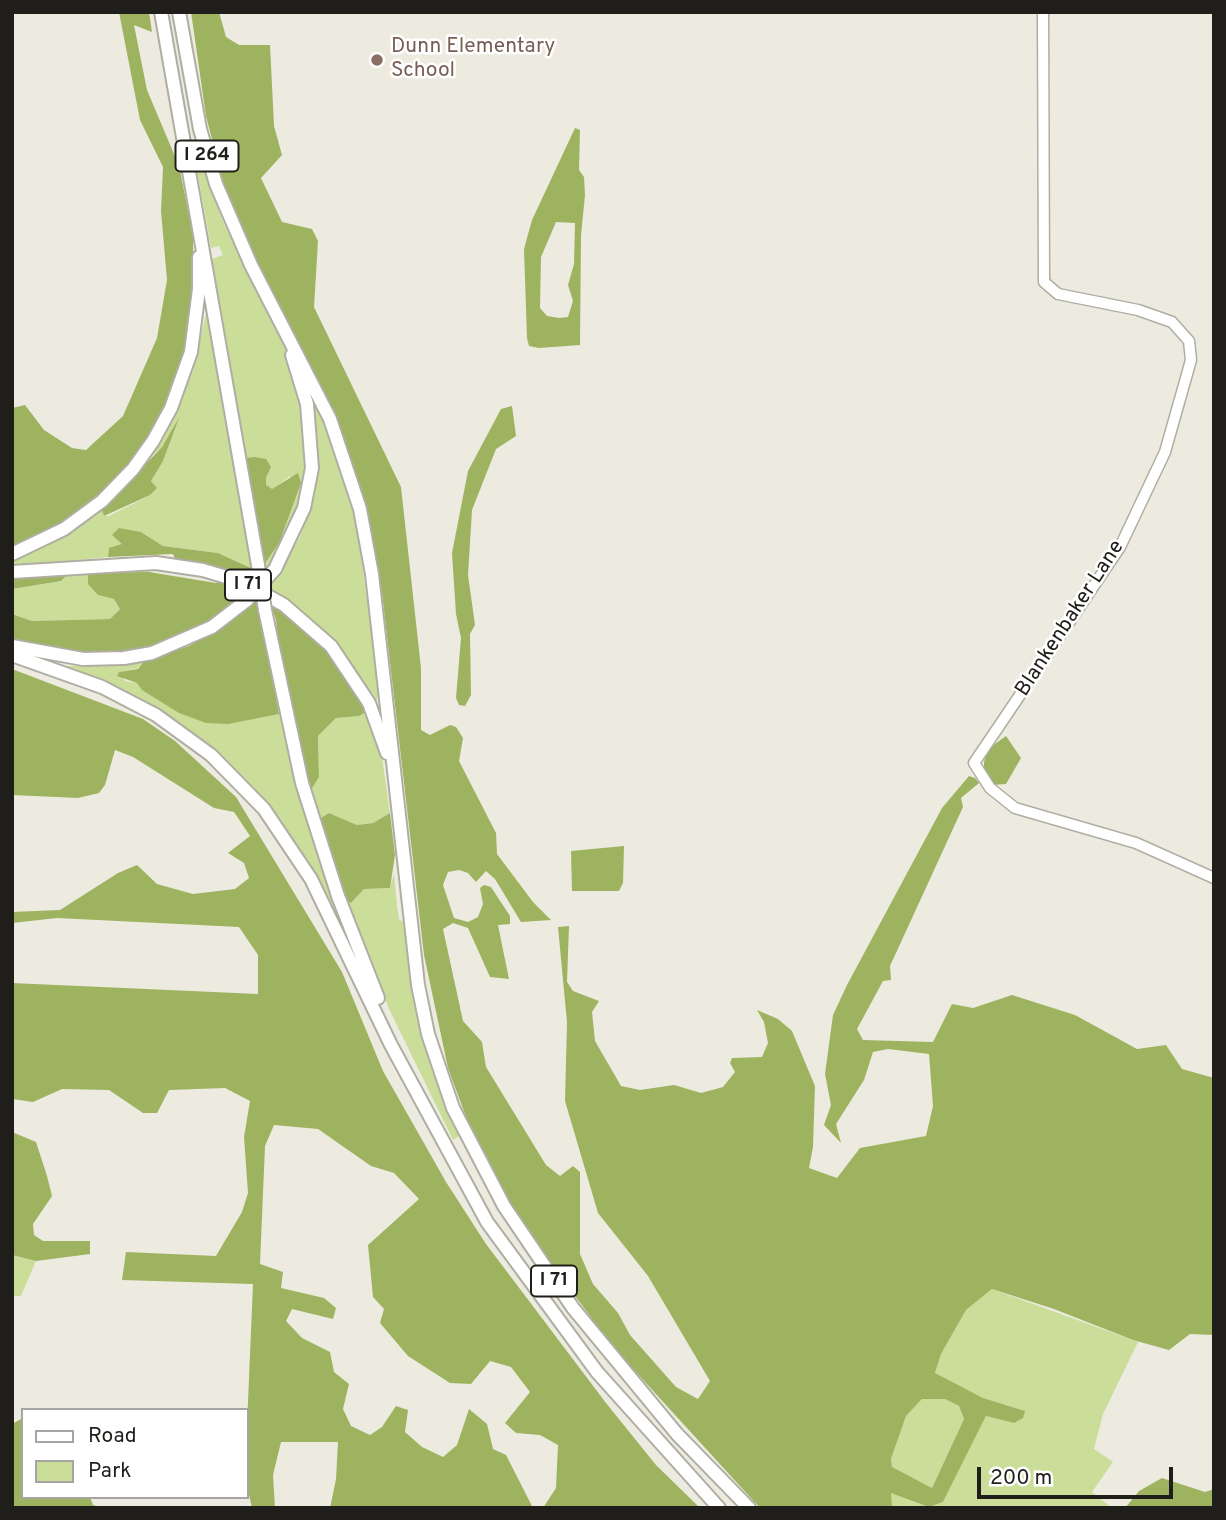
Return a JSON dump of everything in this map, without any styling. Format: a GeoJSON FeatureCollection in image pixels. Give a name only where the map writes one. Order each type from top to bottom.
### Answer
{"type":"FeatureCollection","features":[{"type":"Feature","properties":{"kind":"highway","name":"I 264"},"geometry":{"type":"LineString","coordinates":[[161,12],[197,218]]}},
{"type":"Feature","properties":{"kind":"highway","name":"I 264"},"geometry":{"type":"LineString","coordinates":[[179,12],[206,155],[231,221],[265,291]]}},
{"type":"Feature","properties":{"kind":"highway"},"geometry":{"type":"LineString","coordinates":[[12,554],[64,529],[102,501],[144,454],[172,408],[191,352],[197,320],[200,268],[197,218]]}},
{"type":"Feature","properties":{"kind":"highway"},"geometry":{"type":"LineString","coordinates":[[197,218],[265,610],[292,741],[324,854],[405,1066]]}},
{"type":"Feature","properties":{"kind":"highway"},"geometry":{"type":"LineString","coordinates":[[12,646],[83,659],[124,658],[152,653],[192,638],[247,600],[275,569],[304,508],[312,447],[301,382],[266,302],[265,291]]}},
{"type":"Feature","properties":{"kind":"highway"},"geometry":{"type":"LineString","coordinates":[[265,291],[330,419],[360,509],[372,574],[392,766]]}},
{"type":"Feature","properties":{"kind":"highway","name":"I 71"},"geometry":{"type":"LineString","coordinates":[[12,572],[156,563],[203,570],[243,582],[296,613],[331,646],[369,703],[392,766],[422,1008],[438,1068],[467,1140],[536,1255],[603,1346],[677,1434],[749,1508]]}},
{"type":"Feature","properties":{"kind":"highway","name":"I 71"},"geometry":{"type":"LineString","coordinates":[[12,655],[102,687],[156,715],[211,755],[248,791],[282,833],[311,879],[391,1045],[405,1066],[463,1181],[519,1268],[632,1414],[719,1508]]}},
{"type":"Feature","properties":{"kind":"street","name":"Blankenbaker Lane"},"geometry":{"type":"LineString","coordinates":[[1043,12],[1044,282],[1058,294],[1138,310],[1172,323],[1186,335],[1192,360],[1165,453],[1120,547],[974,763],[990,788],[1015,808],[1136,843],[1214,878]]}},
{"type":"Feature","properties":{"kind":"green space"},"geometry":{"type":"Polygon","coordinates":[[[119,12],[149,12],[152,32],[134,25],[147,90],[179,166],[193,235],[193,290],[187,338],[174,389],[154,431],[118,480],[54,531],[12,549],[12,408],[25,405],[44,430],[72,448],[86,450],[123,416],[157,338],[167,280],[161,211],[163,167],[140,120],[119,12]]]}},
{"type":"Feature","properties":{"kind":"green space"},"geometry":{"type":"Polygon","coordinates":[[[191,12],[219,12],[226,37],[239,45],[270,45],[274,126],[282,155],[261,178],[282,222],[312,229],[318,241],[314,307],[401,487],[421,668],[421,730],[430,735],[450,725],[456,727],[463,738],[459,761],[496,833],[497,854],[533,902],[551,920],[521,922],[495,879],[486,871],[476,882],[468,873],[459,870],[448,872],[443,885],[454,918],[468,922],[478,917],[483,904],[480,888],[484,885],[491,887],[510,916],[510,924],[498,925],[509,979],[490,977],[468,928],[453,923],[443,929],[463,1021],[482,1042],[486,1067],[546,1165],[560,1176],[573,1166],[580,1172],[580,1254],[593,1284],[618,1313],[630,1335],[676,1387],[698,1399],[710,1381],[648,1276],[598,1213],[565,1101],[567,1022],[558,927],[569,926],[567,982],[573,991],[599,1001],[592,1012],[595,1041],[621,1086],[640,1090],[674,1085],[701,1093],[723,1087],[735,1072],[730,1063],[732,1058],[762,1057],[768,1043],[764,1022],[757,1010],[778,1019],[792,1031],[815,1086],[813,1147],[809,1168],[837,1178],[860,1148],[926,1136],[933,1106],[929,1054],[888,1049],[873,1052],[864,1080],[836,1124],[841,1143],[824,1125],[831,1105],[825,1074],[833,1015],[847,985],[942,808],[969,776],[979,783],[961,798],[963,807],[890,966],[891,980],[883,981],[857,1029],[863,1040],[933,1042],[952,1004],[973,1008],[1012,995],[1075,1015],[1137,1049],[1166,1045],[1182,1069],[1214,1078],[1214,1335],[1190,1334],[1169,1350],[1133,1340],[1054,1309],[992,1289],[966,1310],[941,1354],[935,1373],[983,1398],[1025,1411],[1023,1418],[1014,1423],[986,1416],[943,1502],[929,1507],[891,1493],[892,1508],[760,1508],[613,1347],[517,1218],[472,1133],[448,1068],[424,955],[382,593],[370,527],[335,413],[246,243],[225,189],[206,116],[191,12]],[[922,1399],[906,1416],[891,1459],[892,1467],[932,1488],[964,1419],[959,1406],[945,1399],[922,1399]]]}},
{"type":"Feature","properties":{"kind":"green space"},"geometry":{"type":"Polygon","coordinates":[[[575,128],[580,130],[579,170],[584,177],[585,195],[581,235],[580,345],[539,348],[529,346],[524,249],[532,220],[575,128]],[[556,222],[541,257],[540,308],[547,316],[568,317],[573,301],[568,285],[574,264],[575,223],[556,222]]]}},
{"type":"Feature","properties":{"kind":"green space"},"geometry":{"type":"Polygon","coordinates":[[[197,151],[224,224],[288,355],[308,431],[305,492],[265,572],[264,565],[279,543],[290,476],[272,490],[266,485],[271,467],[254,457],[246,458],[212,259],[223,255],[219,246],[211,248],[194,152],[197,151]]]}},
{"type":"Feature","properties":{"kind":"green space"},"geometry":{"type":"Polygon","coordinates":[[[207,310],[253,569],[218,553],[163,546],[141,532],[118,548],[109,548],[108,557],[12,567],[12,558],[73,532],[102,510],[104,516],[109,516],[150,495],[156,488],[151,481],[163,461],[180,417],[162,447],[146,461],[166,430],[193,371],[207,310]]]}},
{"type":"Feature","properties":{"kind":"green space"},"geometry":{"type":"Polygon","coordinates":[[[308,387],[326,421],[354,504],[380,696],[377,700],[334,640],[309,617],[268,588],[300,537],[314,491],[316,424],[308,387]]]}},
{"type":"Feature","properties":{"kind":"green space"},"geometry":{"type":"Polygon","coordinates":[[[512,406],[516,436],[496,449],[472,510],[468,575],[475,625],[470,634],[471,695],[465,706],[459,705],[456,698],[461,638],[456,614],[452,553],[468,471],[501,409],[512,406]]]}},
{"type":"Feature","properties":{"kind":"green space"},"geometry":{"type":"Polygon","coordinates":[[[180,416],[163,461],[151,481],[157,488],[150,495],[104,516],[102,510],[162,447],[180,416]]]}},
{"type":"Feature","properties":{"kind":"green space"},"geometry":{"type":"Polygon","coordinates":[[[246,458],[266,459],[271,467],[266,485],[272,489],[298,473],[301,483],[279,543],[264,565],[246,458]]]}},
{"type":"Feature","properties":{"kind":"green space"},"geometry":{"type":"Polygon","coordinates":[[[119,528],[141,532],[163,546],[218,553],[253,569],[255,581],[227,570],[175,559],[173,554],[108,557],[109,548],[122,544],[112,535],[119,528]]]}},
{"type":"Feature","properties":{"kind":"green space"},"geometry":{"type":"Polygon","coordinates":[[[149,572],[216,583],[222,581],[248,592],[223,614],[189,635],[137,652],[96,655],[12,641],[12,614],[32,621],[110,619],[120,609],[114,599],[98,595],[88,584],[88,573],[149,572]]]}},
{"type":"Feature","properties":{"kind":"green space"},"geometry":{"type":"Polygon","coordinates":[[[88,573],[98,595],[114,599],[120,609],[110,619],[32,621],[12,614],[12,589],[61,581],[68,574],[88,573]]]}},
{"type":"Feature","properties":{"kind":"green space"},"geometry":{"type":"Polygon","coordinates":[[[68,574],[61,581],[12,589],[12,578],[68,574]]]}},
{"type":"Feature","properties":{"kind":"green space"},"geometry":{"type":"Polygon","coordinates":[[[258,598],[279,714],[229,724],[206,723],[179,713],[142,690],[137,683],[117,676],[119,672],[138,669],[145,660],[189,646],[212,633],[258,598]]]}},
{"type":"Feature","properties":{"kind":"green space"},"geometry":{"type":"Polygon","coordinates":[[[270,601],[298,622],[334,658],[366,712],[359,716],[336,718],[318,736],[319,777],[311,790],[281,663],[276,620],[270,601]]]}},
{"type":"Feature","properties":{"kind":"green space"},"geometry":{"type":"Polygon","coordinates":[[[145,660],[138,668],[119,672],[125,681],[137,683],[143,690],[229,724],[279,714],[317,856],[350,946],[294,842],[241,775],[221,757],[103,683],[66,666],[125,665],[145,660]]]}},
{"type":"Feature","properties":{"kind":"green space"},"geometry":{"type":"Polygon","coordinates":[[[12,669],[143,719],[175,741],[236,797],[342,972],[383,1071],[446,1182],[486,1244],[656,1465],[700,1508],[543,1508],[556,1488],[558,1445],[540,1435],[516,1433],[505,1423],[530,1392],[511,1367],[490,1361],[471,1384],[450,1383],[408,1356],[380,1323],[384,1309],[373,1297],[368,1245],[419,1199],[394,1173],[371,1166],[318,1129],[274,1125],[265,1146],[260,1264],[283,1272],[281,1288],[324,1298],[336,1308],[333,1319],[292,1309],[286,1321],[302,1338],[330,1352],[334,1372],[349,1384],[343,1409],[351,1426],[370,1435],[382,1427],[396,1406],[408,1410],[405,1432],[422,1447],[443,1457],[457,1445],[469,1409],[487,1424],[493,1449],[506,1455],[533,1508],[330,1508],[336,1479],[338,1442],[281,1442],[273,1475],[275,1508],[252,1508],[248,1490],[248,1408],[253,1284],[122,1280],[126,1252],[216,1256],[242,1212],[248,1193],[244,1137],[250,1101],[225,1088],[169,1090],[157,1113],[143,1113],[109,1090],[62,1089],[33,1102],[12,1099],[12,983],[258,994],[258,955],[239,927],[57,918],[12,923],[12,912],[60,910],[118,873],[137,865],[157,884],[193,894],[235,889],[249,878],[244,863],[228,853],[250,836],[234,812],[214,808],[133,757],[115,750],[105,785],[99,793],[78,798],[12,795],[12,669]]]}},
{"type":"Feature","properties":{"kind":"green space"},"geometry":{"type":"Polygon","coordinates":[[[366,712],[381,750],[390,813],[373,823],[357,825],[329,813],[319,819],[311,790],[319,777],[318,736],[336,718],[359,716],[366,712]]]}},
{"type":"Feature","properties":{"kind":"green space"},"geometry":{"type":"Polygon","coordinates":[[[1006,736],[1021,758],[1006,784],[993,785],[984,770],[984,762],[988,749],[1006,736]]]}},
{"type":"Feature","properties":{"kind":"green space"},"geometry":{"type":"Polygon","coordinates":[[[329,813],[357,825],[373,823],[390,813],[395,855],[390,888],[364,889],[351,903],[346,900],[319,819],[329,813]]]}},
{"type":"Feature","properties":{"kind":"green space"},"geometry":{"type":"Polygon","coordinates":[[[624,846],[623,883],[619,891],[572,891],[571,851],[624,846]]]}},
{"type":"Feature","properties":{"kind":"green space"},"geometry":{"type":"Polygon","coordinates":[[[394,874],[399,919],[403,922],[421,1034],[459,1136],[453,1140],[389,1009],[346,900],[351,903],[364,889],[390,888],[394,874]]]}},
{"type":"Feature","properties":{"kind":"green space"},"geometry":{"type":"Polygon","coordinates":[[[12,1132],[36,1142],[52,1196],[33,1224],[34,1235],[43,1241],[90,1241],[90,1254],[36,1261],[12,1255],[12,1132]]]}},
{"type":"Feature","properties":{"kind":"green space"},"geometry":{"type":"Polygon","coordinates":[[[12,1255],[36,1261],[21,1296],[12,1296],[12,1255]]]}},
{"type":"Feature","properties":{"kind":"green space"},"geometry":{"type":"Polygon","coordinates":[[[992,1289],[1138,1342],[1103,1414],[1094,1449],[1113,1462],[1092,1492],[1112,1508],[892,1508],[890,1492],[929,1507],[943,1502],[986,1416],[1014,1423],[1024,1411],[983,1398],[935,1374],[941,1354],[966,1310],[992,1289]]]}},
{"type":"Feature","properties":{"kind":"green space"},"geometry":{"type":"Polygon","coordinates":[[[922,1399],[945,1399],[959,1406],[964,1419],[932,1488],[892,1468],[891,1459],[906,1416],[922,1399]]]}},
{"type":"Feature","properties":{"kind":"green space"},"geometry":{"type":"Polygon","coordinates":[[[21,1419],[21,1499],[91,1499],[93,1505],[104,1508],[12,1508],[12,1424],[21,1419]]]}},
{"type":"Feature","properties":{"kind":"green space"},"geometry":{"type":"Polygon","coordinates":[[[1162,1478],[1205,1492],[1214,1489],[1214,1508],[1125,1508],[1139,1491],[1162,1478]]]}},
{"type":"Feature","properties":{"kind":"place","name":"Dunn Elementary School"},"geometry":{"type":"Point","coordinates":[377,60]}}]}
